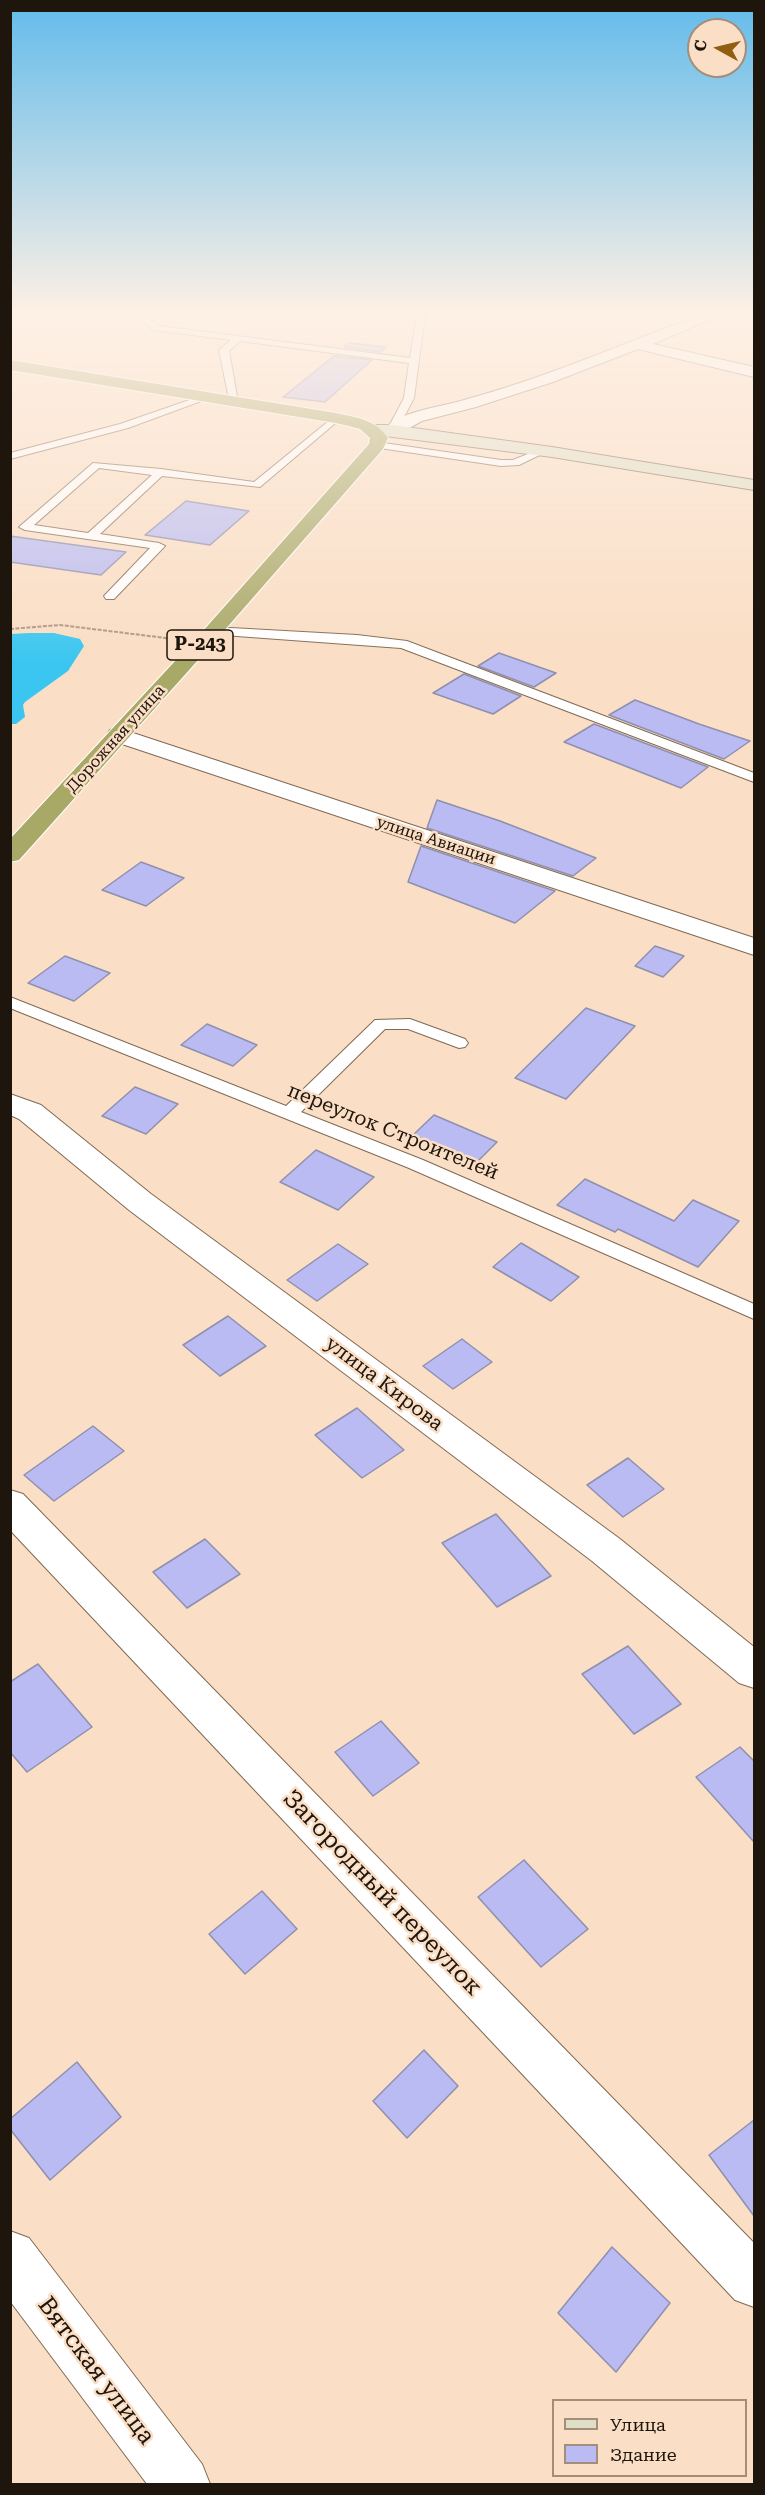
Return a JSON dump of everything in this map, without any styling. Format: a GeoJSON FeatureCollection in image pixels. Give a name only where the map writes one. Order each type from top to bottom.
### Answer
{"type":"FeatureCollection","features":[{"type":"Feature","properties":{"kind":"highway"},"geometry":{"type":"LineString","coordinates":[[374,430],[381,435]]}},
{"type":"Feature","properties":{"kind":"highway","name":"Дорожная улица"},"geometry":{"type":"LineString","coordinates":[[10,855],[208,637],[381,435]]}},
{"type":"Feature","properties":{"kind":"main road"},"geometry":{"type":"LineString","coordinates":[[381,435],[545,450],[754,485]]}},
{"type":"Feature","properties":{"kind":"street"},"geometry":{"type":"LineString","coordinates":[[381,435],[390,430]]}},
{"type":"Feature","properties":{"kind":"street","name":"улица Авиации"},"geometry":{"type":"LineString","coordinates":[[118,735],[754,947]]}},
{"type":"Feature","properties":{"kind":"street","name":"улица Кирова"},"geometry":{"type":"LineString","coordinates":[[10,1103],[30,1112],[149,1209],[606,1550],[754,1671]]}},
{"type":"Feature","properties":{"kind":"street","name":"Загородный переулок"},"geometry":{"type":"LineString","coordinates":[[10,1505],[754,2281]]}},
{"type":"Feature","properties":{"kind":"street","name":"Вятская улица"},"geometry":{"type":"LineString","coordinates":[[10,2257],[182,2484]]}},
{"type":"Feature","properties":{"kind":"lane"},"geometry":{"type":"LineString","coordinates":[[10,456],[107,430]]}},
{"type":"Feature","properties":{"kind":"lane"},"geometry":{"type":"LineString","coordinates":[[110,596],[159,546],[26,527],[97,465],[256,485],[321,430]]}},
{"type":"Feature","properties":{"kind":"lane"},"geometry":{"type":"LineString","coordinates":[[381,435],[384,430]]}},
{"type":"Feature","properties":{"kind":"lane"},"geometry":{"type":"LineString","coordinates":[[91,536],[162,472]]}},
{"type":"Feature","properties":{"kind":"lane"},"geometry":{"type":"LineString","coordinates":[[208,637],[357,639],[403,645],[754,778]]}},
{"type":"Feature","properties":{"kind":"lane","name":"переулок Строителей"},"geometry":{"type":"LineString","coordinates":[[10,1002],[416,1164],[754,1312]]}},
{"type":"Feature","properties":{"kind":"lane"},"geometry":{"type":"LineString","coordinates":[[289,1113],[381,1024],[410,1024],[459,1043]]}},
{"type":"Feature","properties":{"kind":"path"},"geometry":{"type":"LineString","coordinates":[[10,629],[42,625],[77,626],[208,637]]}},
{"type":"Feature","properties":{"kind":"water"},"geometry":{"type":"Polygon","coordinates":[[[54,633],[80,639],[84,646],[68,671],[25,702],[23,705],[25,717],[16,724],[11,724],[11,634],[54,633]]]}},
{"type":"Feature","properties":{"kind":"building"},"geometry":{"type":"Polygon","coordinates":[[[186,501],[249,511],[210,545],[145,535],[186,501]]]}},
{"type":"Feature","properties":{"kind":"building"},"geometry":{"type":"Polygon","coordinates":[[[10,536],[126,552],[101,575],[10,562],[10,536]]]}},
{"type":"Feature","properties":{"kind":"building"},"geometry":{"type":"Polygon","coordinates":[[[499,653],[556,673],[534,687],[478,666],[499,653]]]}},
{"type":"Feature","properties":{"kind":"building"},"geometry":{"type":"Polygon","coordinates":[[[464,674],[521,696],[493,714],[433,693],[464,674]]]}},
{"type":"Feature","properties":{"kind":"building"},"geometry":{"type":"Polygon","coordinates":[[[635,700],[750,741],[724,759],[609,715],[635,700]]]}},
{"type":"Feature","properties":{"kind":"building"},"geometry":{"type":"Polygon","coordinates":[[[594,724],[708,767],[681,788],[564,742],[594,724]]]}},
{"type":"Feature","properties":{"kind":"building"},"geometry":{"type":"Polygon","coordinates":[[[437,800],[500,821],[596,858],[573,876],[427,828],[437,800]]]}},
{"type":"Feature","properties":{"kind":"building"},"geometry":{"type":"Polygon","coordinates":[[[421,846],[555,891],[515,923],[408,882],[421,846]]]}},
{"type":"Feature","properties":{"kind":"building"},"geometry":{"type":"Polygon","coordinates":[[[141,862],[184,878],[146,906],[102,890],[141,862]]]}},
{"type":"Feature","properties":{"kind":"building"},"geometry":{"type":"Polygon","coordinates":[[[655,946],[684,956],[663,977],[635,966],[655,946]]]}},
{"type":"Feature","properties":{"kind":"building"},"geometry":{"type":"Polygon","coordinates":[[[65,956],[110,973],[74,1001],[28,983],[65,956]]]}},
{"type":"Feature","properties":{"kind":"building"},"geometry":{"type":"Polygon","coordinates":[[[586,1008],[635,1026],[566,1099],[515,1078],[586,1008]]]}},
{"type":"Feature","properties":{"kind":"building"},"geometry":{"type":"Polygon","coordinates":[[[207,1024],[257,1045],[233,1066],[181,1045],[207,1024]]]}},
{"type":"Feature","properties":{"kind":"building"},"geometry":{"type":"Polygon","coordinates":[[[135,1087],[178,1104],[146,1134],[102,1116],[135,1087]]]}},
{"type":"Feature","properties":{"kind":"building"},"geometry":{"type":"Polygon","coordinates":[[[434,1115],[497,1142],[474,1165],[413,1135],[434,1115]]]}},
{"type":"Feature","properties":{"kind":"building"},"geometry":{"type":"Polygon","coordinates":[[[316,1150],[374,1177],[338,1210],[280,1182],[316,1150]]]}},
{"type":"Feature","properties":{"kind":"building"},"geometry":{"type":"Polygon","coordinates":[[[585,1179],[674,1221],[693,1200],[739,1221],[698,1267],[618,1229],[615,1232],[557,1205],[585,1179]]]}},
{"type":"Feature","properties":{"kind":"building"},"geometry":{"type":"Polygon","coordinates":[[[521,1243],[579,1277],[551,1301],[493,1267],[521,1243]]]}},
{"type":"Feature","properties":{"kind":"building"},"geometry":{"type":"Polygon","coordinates":[[[338,1244],[368,1264],[317,1301],[287,1280],[338,1244]]]}},
{"type":"Feature","properties":{"kind":"building"},"geometry":{"type":"Polygon","coordinates":[[[228,1316],[266,1346],[220,1376],[183,1345],[228,1316]]]}},
{"type":"Feature","properties":{"kind":"building"},"geometry":{"type":"Polygon","coordinates":[[[462,1339],[492,1362],[453,1389],[423,1366],[462,1339]]]}},
{"type":"Feature","properties":{"kind":"building"},"geometry":{"type":"Polygon","coordinates":[[[357,1408],[404,1450],[362,1478],[315,1435],[357,1408]]]}},
{"type":"Feature","properties":{"kind":"building"},"geometry":{"type":"Polygon","coordinates":[[[93,1426],[124,1451],[54,1501],[24,1475],[93,1426]]]}},
{"type":"Feature","properties":{"kind":"building"},"geometry":{"type":"Polygon","coordinates":[[[628,1458],[664,1489],[623,1517],[587,1485],[628,1458]]]}},
{"type":"Feature","properties":{"kind":"building"},"geometry":{"type":"Polygon","coordinates":[[[496,1514],[551,1576],[497,1607],[442,1543],[496,1514]]]}},
{"type":"Feature","properties":{"kind":"building"},"geometry":{"type":"Polygon","coordinates":[[[205,1539],[240,1574],[187,1608],[153,1572],[205,1539]]]}},
{"type":"Feature","properties":{"kind":"building"},"geometry":{"type":"Polygon","coordinates":[[[628,1646],[681,1704],[634,1734],[582,1674],[628,1646]]]}},
{"type":"Feature","properties":{"kind":"building"},"geometry":{"type":"Polygon","coordinates":[[[38,1664],[92,1727],[27,1772],[10,1752],[10,1682],[38,1664]]]}},
{"type":"Feature","properties":{"kind":"building"},"geometry":{"type":"Polygon","coordinates":[[[381,1721],[419,1763],[373,1796],[335,1752],[381,1721]]]}},
{"type":"Feature","properties":{"kind":"building"},"geometry":{"type":"Polygon","coordinates":[[[740,1747],[754,1761],[754,1842],[696,1777],[740,1747]]]}},
{"type":"Feature","properties":{"kind":"building"},"geometry":{"type":"Polygon","coordinates":[[[524,1860],[588,1929],[541,1967],[478,1897],[524,1860]]]}},
{"type":"Feature","properties":{"kind":"building"},"geometry":{"type":"Polygon","coordinates":[[[262,1891],[297,1929],[245,1974],[209,1934],[262,1891]]]}},
{"type":"Feature","properties":{"kind":"building"},"geometry":{"type":"Polygon","coordinates":[[[424,2050],[458,2086],[407,2138],[373,2101],[424,2050]]]}},
{"type":"Feature","properties":{"kind":"building"},"geometry":{"type":"Polygon","coordinates":[[[77,2062],[121,2117],[50,2180],[10,2129],[10,2119],[77,2062]]]}},
{"type":"Feature","properties":{"kind":"building"},"geometry":{"type":"Polygon","coordinates":[[[754,2120],[754,2216],[709,2155],[754,2120]]]}},
{"type":"Feature","properties":{"kind":"building"},"geometry":{"type":"Polygon","coordinates":[[[612,2247],[670,2303],[616,2372],[558,2313],[612,2247]]]}}]}
